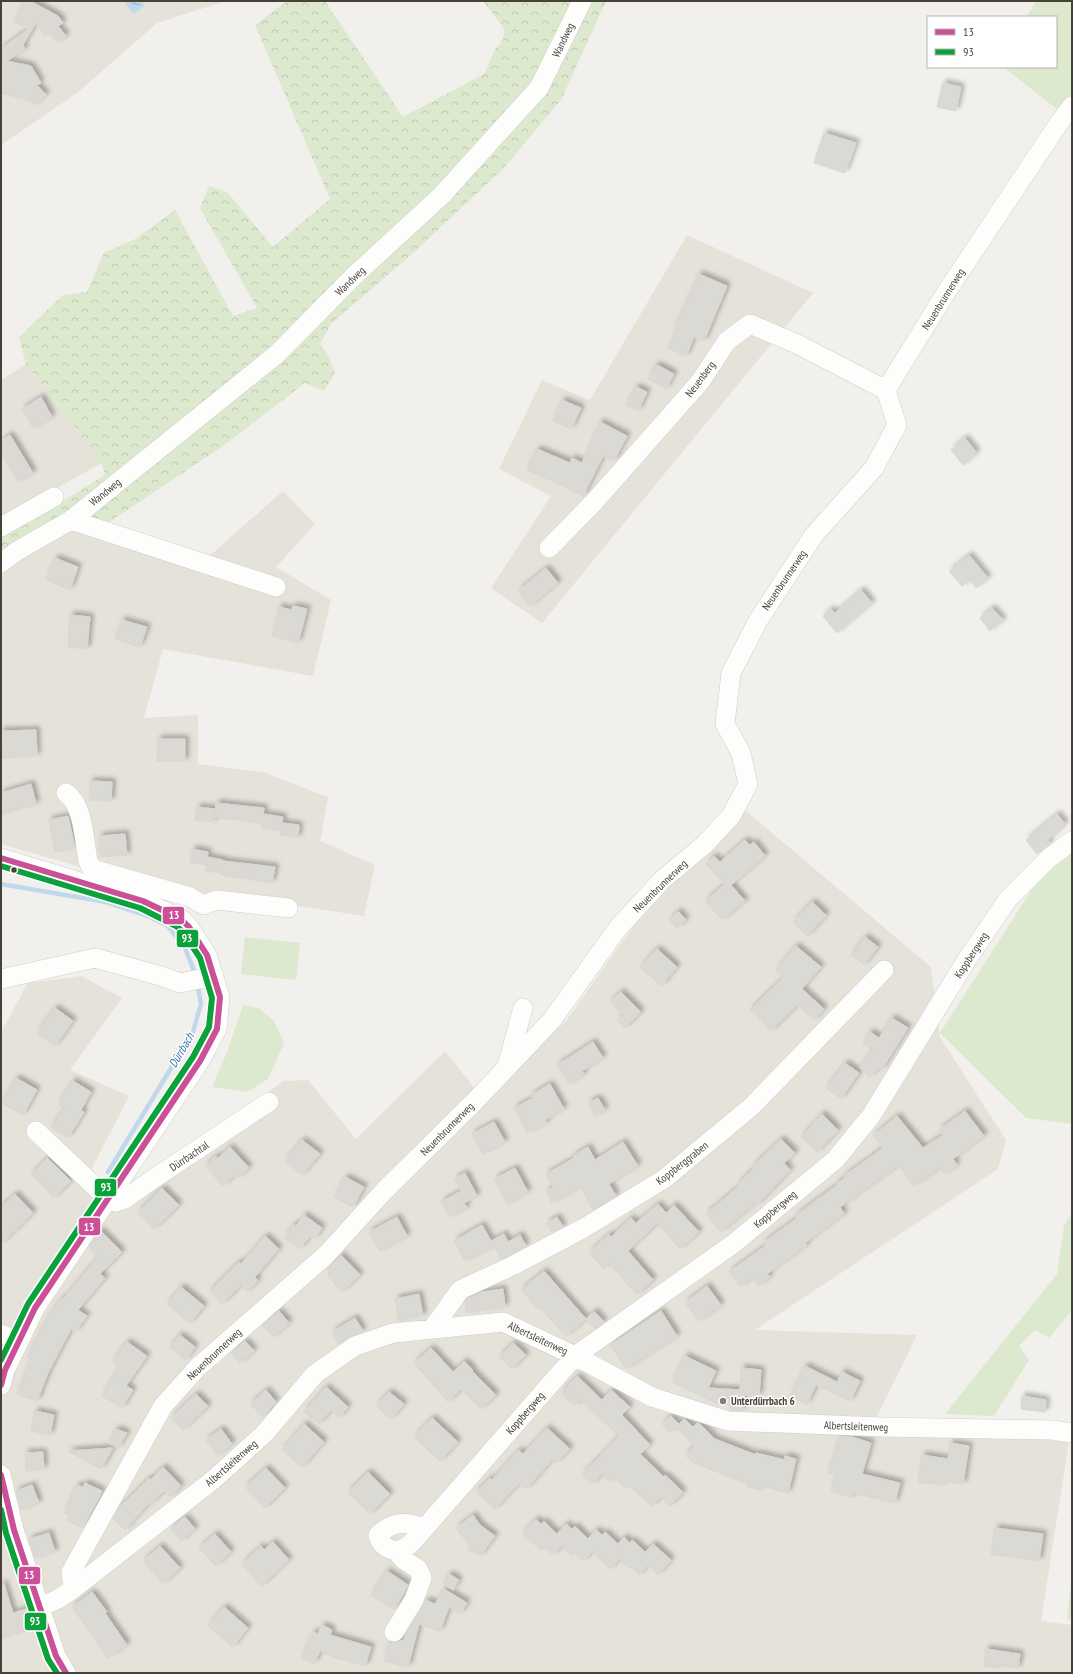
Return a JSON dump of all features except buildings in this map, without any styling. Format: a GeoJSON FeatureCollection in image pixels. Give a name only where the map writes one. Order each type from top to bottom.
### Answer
{"type":"FeatureCollection","features":[{"type":"Feature","properties":{"kind":"street","name":"Wandweg"},"geometry":{"type":"LineString","coordinates":[[1,563],[17,551],[71,520],[276,354],[355,275],[441,196],[539,88],[582,1]]}},
{"type":"Feature","properties":{"kind":"street","name":"Neuenbrunnerweg"},"geometry":{"type":"LineString","coordinates":[[72,1589],[71,1572],[163,1406],[197,1368],[326,1255],[383,1192],[507,1068],[552,1021],[618,928],[662,880],[704,846],[731,816],[748,784],[741,754],[725,724],[731,673],[759,619],[814,535],[874,468],[897,425],[886,390],[947,291],[1059,123],[1072,106]]}},
{"type":"Feature","properties":{"kind":"street","name":"Neuenberg"},"geometry":{"type":"LineString","coordinates":[[549,548],[595,502],[700,382],[726,341],[750,324],[797,344],[886,390]]}},
{"type":"Feature","properties":{"kind":"street"},"geometry":{"type":"LineString","coordinates":[[1,527],[54,497]]}},
{"type":"Feature","properties":{"kind":"street"},"geometry":{"type":"LineString","coordinates":[[71,520],[158,547],[222,570],[276,587]]}},
{"type":"Feature","properties":{"kind":"street"},"geometry":{"type":"LineString","coordinates":[[66,793],[73,798],[78,809],[88,862],[92,869],[190,898],[203,906]]}},
{"type":"Feature","properties":{"kind":"street","name":"Koppbergweg"},"geometry":{"type":"LineString","coordinates":[[396,1552],[407,1547],[575,1356],[733,1244],[835,1160],[871,1116],[966,960],[1008,899],[1049,858],[1072,841]]}},
{"type":"Feature","properties":{"kind":"street"},"geometry":{"type":"LineString","coordinates":[[1,858],[143,901],[181,919],[189,927],[207,955],[199,979]]}},
{"type":"Feature","properties":{"kind":"street"},"geometry":{"type":"LineString","coordinates":[[189,927],[203,906],[217,900],[288,908]]}},
{"type":"Feature","properties":{"kind":"street"},"geometry":{"type":"LineString","coordinates":[[1,979],[95,958],[161,976],[180,983],[199,979]]}},
{"type":"Feature","properties":{"kind":"street","name":"Koppberggraben"},"geometry":{"type":"LineString","coordinates":[[432,1329],[460,1290],[514,1265],[584,1228],[664,1179],[751,1107],[884,970]]}},
{"type":"Feature","properties":{"kind":"street"},"geometry":{"type":"LineString","coordinates":[[1,1384],[5,1370],[9,1337],[35,1308],[107,1198],[200,1061],[217,1029],[220,997],[199,979]]}},
{"type":"Feature","properties":{"kind":"street"},"geometry":{"type":"LineString","coordinates":[[507,1068],[523,1008]]}},
{"type":"Feature","properties":{"kind":"street","name":"Dürrbachtal"},"geometry":{"type":"LineString","coordinates":[[107,1198],[116,1202],[125,1199],[269,1102]]}},
{"type":"Feature","properties":{"kind":"street"},"geometry":{"type":"LineString","coordinates":[[36,1132],[107,1198]]}},
{"type":"Feature","properties":{"kind":"street","name":"Albertsleitenweg"},"geometry":{"type":"LineString","coordinates":[[40,1607],[58,1599],[72,1589],[213,1480],[264,1434],[315,1374],[355,1346],[393,1333],[503,1322],[575,1356],[652,1397],[728,1421],[882,1427],[1052,1430],[1072,1433]]}},
{"type":"Feature","properties":{"kind":"street"},"geometry":{"type":"LineString","coordinates":[[1,1475],[8,1531],[40,1607],[56,1656],[66,1673]]}},
{"type":"Feature","properties":{"kind":"street"},"geometry":{"type":"LineString","coordinates":[[394,1632],[414,1600],[422,1578],[418,1569],[404,1560],[396,1552],[389,1550],[380,1542],[378,1535],[386,1526],[412,1523],[424,1528]]}},
{"type":"Feature","properties":{"kind":"shaded area"},"geometry":{"type":"Polygon","coordinates":[[[1,1],[226,1],[157,23],[77,93],[1,145],[1,1]]]}},
{"type":"Feature","properties":{"kind":"shaded area"},"geometry":{"type":"Polygon","coordinates":[[[687,235],[813,293],[542,623],[491,588],[551,496],[499,469],[542,380],[590,400],[687,235]]]}},
{"type":"Feature","properties":{"kind":"shaded area"},"geometry":{"type":"Polygon","coordinates":[[[26,364],[102,463],[37,499],[197,567],[283,491],[315,524],[276,567],[331,600],[313,676],[163,649],[144,718],[198,715],[198,764],[263,772],[328,797],[320,841],[375,865],[364,916],[292,905],[163,891],[1,844],[1,380],[26,364]]]}},
{"type":"Feature","properties":{"kind":"shaded area"},"geometry":{"type":"Polygon","coordinates":[[[746,811],[931,967],[940,1037],[1006,1140],[998,1169],[755,1330],[917,1335],[868,1434],[1069,1441],[1041,1621],[1072,1625],[1072,1673],[1,1673],[1,1032],[28,983],[81,976],[122,998],[70,1070],[129,1096],[89,1174],[118,1194],[284,1081],[308,1080],[356,1139],[445,1051],[484,1100],[566,1021],[651,901],[746,811]]]}},
{"type":"Feature","properties":{"kind":"green space"},"geometry":{"type":"Polygon","coordinates":[[[287,1],[325,1],[403,117],[484,74],[495,49],[502,42],[505,30],[483,1],[606,1],[561,100],[503,169],[412,254],[331,324],[320,344],[329,357],[335,373],[324,391],[305,383],[223,446],[108,523],[87,520],[1,557],[1,534],[42,514],[105,475],[102,463],[26,364],[19,337],[63,295],[87,292],[104,253],[135,239],[175,210],[233,316],[257,308],[200,208],[209,186],[228,193],[273,247],[330,199],[255,25],[287,1]]]}},
{"type":"Feature","properties":{"kind":"green space"},"geometry":{"type":"Polygon","coordinates":[[[1036,1],[1072,1],[1072,100],[1062,113],[1004,68],[1057,68],[1057,16],[1028,16],[1036,1]]]}},
{"type":"Feature","properties":{"kind":"green space"},"geometry":{"type":"Polygon","coordinates":[[[1072,854],[1072,1124],[1026,1118],[940,1033],[1039,878],[1072,854]]]}},
{"type":"Feature","properties":{"kind":"green space"},"geometry":{"type":"Polygon","coordinates":[[[245,937],[300,943],[296,980],[241,974],[245,937]]]}},
{"type":"Feature","properties":{"kind":"green space"},"geometry":{"type":"Polygon","coordinates":[[[243,1005],[259,1008],[274,1021],[284,1043],[268,1079],[247,1092],[212,1087],[227,1052],[243,1005]]]}},
{"type":"Feature","properties":{"kind":"green space"},"geometry":{"type":"Polygon","coordinates":[[[1072,1212],[1072,1310],[1049,1338],[1035,1330],[1019,1346],[1029,1360],[994,1416],[945,1414],[1057,1274],[1064,1226],[1072,1212]]]}},
{"type":"Feature","properties":{"kind":"green space"},"geometry":{"type":"Polygon","coordinates":[[[1072,1574],[1072,1620],[1067,1619],[1072,1574]]]}},
{"type":"Feature","properties":{"kind":"water"},"geometry":{"type":"Polygon","coordinates":[[[124,1],[142,1],[145,6],[133,14],[124,1]]]}},
{"type":"Feature","properties":{"kind":"waterway","name":"Dürrbach"},"geometry":{"type":"LineString","coordinates":[[1,884],[106,902],[148,916],[168,926],[185,948],[196,976]]}},
{"type":"Feature","properties":{"kind":"waterway","name":"Dürrbach"},"geometry":{"type":"LineString","coordinates":[[108,1172],[193,1032],[201,1004],[197,983]]}},
{"type":"Feature","properties":{"kind":"transit line","name":"13"},"geometry":{"type":"LineString","coordinates":[[1,858],[143,901],[181,919],[189,927],[207,955],[220,997],[217,1029],[200,1061],[35,1308],[5,1370],[1,1385]]}},
{"type":"Feature","properties":{"kind":"transit line","name":"93"},"geometry":{"type":"LineString","coordinates":[[1,866],[140,908],[176,926],[183,932],[200,958],[212,998],[209,1027],[193,1057],[28,1304],[1,1360]]}},
{"type":"Feature","properties":{"kind":"transit line","name":"13"},"geometry":{"type":"LineString","coordinates":[[1,1475],[14,1530],[56,1656],[66,1673]]}},
{"type":"Feature","properties":{"kind":"transit line","name":"93"},"geometry":{"type":"LineString","coordinates":[[1,1510],[6,1533],[48,1659],[57,1673]]}},
{"type":"Feature","properties":{"kind":"place","name":"Unterdürrbach 6"},"geometry":{"type":"Point","coordinates":[723,1401]}}]}
